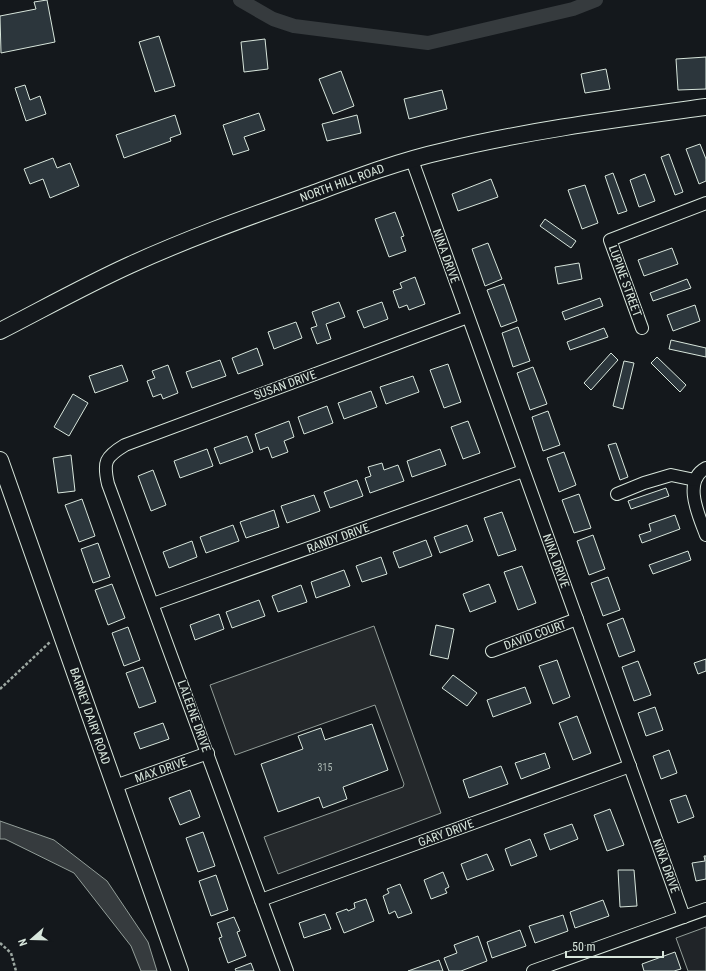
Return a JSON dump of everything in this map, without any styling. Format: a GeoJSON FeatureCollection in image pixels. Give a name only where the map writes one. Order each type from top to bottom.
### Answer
{"type":"FeatureCollection","features":[{"type":"Feature","properties":{"kind":"street","name":"NORTH HILL ROAD"},"geometry":{"type":"LineString","coordinates":[[0,331],[130,265],[170,248],[227,225],[382,169],[443,151],[525,134],[617,119],[706,108]]}},
{"type":"Feature","properties":{"kind":"street","name":"NINA DRIVE"},"geometry":{"type":"LineString","coordinates":[[412,160],[684,917]]}},
{"type":"Feature","properties":{"kind":"street","name":"LUPINE STREET"},"geometry":{"type":"LineString","coordinates":[[642,328],[610,240],[706,203]]}},
{"type":"Feature","properties":{"kind":"street","name":"SUSAN DRIVE"},"geometry":{"type":"LineString","coordinates":[[107,460],[110,454],[125,445],[468,317]]}},
{"type":"Feature","properties":{"kind":"street","name":"BARNEY DAIRY ROAD"},"geometry":{"type":"LineString","coordinates":[[0,460],[180,971]]}},
{"type":"Feature","properties":{"kind":"street","name":"LALEENE DRIVE"},"geometry":{"type":"LineString","coordinates":[[107,460],[105,470],[108,484],[287,971]]}},
{"type":"Feature","properties":{"kind":"street"},"geometry":{"type":"LineString","coordinates":[[706,468],[696,475],[693,485],[694,496],[706,535]]}},
{"type":"Feature","properties":{"kind":"street","name":"RANDY DRIVE"},"geometry":{"type":"LineString","coordinates":[[153,604],[523,471]]}},
{"type":"Feature","properties":{"kind":"street"},"geometry":{"type":"LineString","coordinates":[[617,494],[644,483],[671,475],[695,480]]}},
{"type":"Feature","properties":{"kind":"street","name":"DAVID COURT"},"geometry":{"type":"LineString","coordinates":[[492,651],[577,619]]}},
{"type":"Feature","properties":{"kind":"street","name":"MAX DRIVE"},"geometry":{"type":"LineString","coordinates":[[115,786],[208,754]]}},
{"type":"Feature","properties":{"kind":"street","name":"GARY DRIVE"},"geometry":{"type":"LineString","coordinates":[[261,900],[630,766]]}},
{"type":"Feature","properties":{"kind":"street"},"geometry":{"type":"LineString","coordinates":[[534,971],[706,909]]}},
{"type":"Feature","properties":{"kind":"path"},"geometry":{"type":"LineString","coordinates":[[0,689],[60,632]]}},
{"type":"Feature","properties":{"kind":"path"},"geometry":{"type":"LineString","coordinates":[[0,943],[11,953],[16,971]]}},
{"type":"Feature","properties":{"kind":"shaded area"},"geometry":{"type":"Polygon","coordinates":[[[374,626],[441,813],[278,874],[264,837],[403,787],[404,784],[375,705],[235,755],[210,685],[374,626]]]}},
{"type":"Feature","properties":{"kind":"shaded area"},"geometry":{"type":"Polygon","coordinates":[[[0,821],[54,840],[107,881],[148,942],[157,971],[141,971],[131,946],[74,873],[5,839],[0,839],[0,821]]]}},
{"type":"Feature","properties":{"kind":"shaded area"},"geometry":{"type":"Polygon","coordinates":[[[706,927],[706,971],[688,971],[676,938],[706,927]]]}},
{"type":"Feature","properties":{"kind":"building"},"geometry":{"type":"Polygon","coordinates":[[[47,0],[55,42],[1,53],[0,16],[36,9],[34,2],[47,0]]]}},
{"type":"Feature","properties":{"kind":"building"},"geometry":{"type":"Polygon","coordinates":[[[159,36],[175,86],[155,92],[139,42],[159,36]]]}},
{"type":"Feature","properties":{"kind":"building"},"geometry":{"type":"Polygon","coordinates":[[[265,39],[268,69],[244,72],[241,42],[265,39]]]}},
{"type":"Feature","properties":{"kind":"building"},"geometry":{"type":"Polygon","coordinates":[[[706,57],[706,89],[678,90],[676,59],[706,57]]]}},
{"type":"Feature","properties":{"kind":"building"},"geometry":{"type":"Polygon","coordinates":[[[606,69],[610,89],[585,93],[581,74],[606,69]]]}},
{"type":"Feature","properties":{"kind":"building"},"geometry":{"type":"Polygon","coordinates":[[[341,71],[354,106],[333,114],[319,79],[341,71]]]}},
{"type":"Feature","properties":{"kind":"building"},"geometry":{"type":"Polygon","coordinates":[[[25,85],[30,100],[40,96],[46,114],[26,121],[15,88],[25,85]]]}},
{"type":"Feature","properties":{"kind":"building"},"geometry":{"type":"Polygon","coordinates":[[[442,90],[447,109],[409,119],[404,99],[442,90]]]}},
{"type":"Feature","properties":{"kind":"building"},"geometry":{"type":"Polygon","coordinates":[[[259,113],[265,130],[244,137],[249,150],[233,155],[223,125],[259,113]]]}},
{"type":"Feature","properties":{"kind":"building"},"geometry":{"type":"Polygon","coordinates":[[[175,115],[181,134],[170,138],[171,141],[124,158],[116,135],[175,115]]]}},
{"type":"Feature","properties":{"kind":"building"},"geometry":{"type":"Polygon","coordinates":[[[357,115],[361,133],[327,141],[322,124],[357,115]]]}},
{"type":"Feature","properties":{"kind":"building"},"geometry":{"type":"Polygon","coordinates":[[[700,144],[706,159],[706,181],[699,184],[686,149],[700,144]]]}},
{"type":"Feature","properties":{"kind":"building"},"geometry":{"type":"Polygon","coordinates":[[[669,154],[683,192],[675,195],[661,157],[669,154]]]}},
{"type":"Feature","properties":{"kind":"building"},"geometry":{"type":"Polygon","coordinates":[[[53,158],[57,168],[70,163],[79,186],[50,198],[43,179],[30,184],[24,169],[53,158]]]}},
{"type":"Feature","properties":{"kind":"building"},"geometry":{"type":"Polygon","coordinates":[[[613,173],[627,211],[618,214],[605,176],[613,173]]]}},
{"type":"Feature","properties":{"kind":"building"},"geometry":{"type":"Polygon","coordinates":[[[645,174],[655,201],[639,207],[630,180],[645,174]]]}},
{"type":"Feature","properties":{"kind":"building"},"geometry":{"type":"Polygon","coordinates":[[[491,179],[498,197],[458,211],[452,194],[491,179]]]}},
{"type":"Feature","properties":{"kind":"building"},"geometry":{"type":"Polygon","coordinates":[[[585,185],[598,223],[582,229],[568,190],[585,185]]]}},
{"type":"Feature","properties":{"kind":"building"},"geometry":{"type":"Polygon","coordinates":[[[395,212],[404,236],[401,237],[406,251],[389,257],[375,219],[395,212]]]}},
{"type":"Feature","properties":{"kind":"building"},"geometry":{"type":"Polygon","coordinates":[[[545,219],[576,241],[571,248],[540,226],[545,219]]]}},
{"type":"Feature","properties":{"kind":"building"},"geometry":{"type":"Polygon","coordinates":[[[488,243],[502,279],[485,286],[472,249],[488,243]]]}},
{"type":"Feature","properties":{"kind":"building"},"geometry":{"type":"Polygon","coordinates":[[[672,248],[678,264],[644,276],[638,260],[672,248]]]}},
{"type":"Feature","properties":{"kind":"building"},"geometry":{"type":"Polygon","coordinates":[[[579,263],[582,279],[558,284],[555,267],[579,263]]]}},
{"type":"Feature","properties":{"kind":"building"},"geometry":{"type":"Polygon","coordinates":[[[415,277],[425,304],[409,310],[407,305],[399,308],[393,291],[402,288],[400,283],[415,277]]]}},
{"type":"Feature","properties":{"kind":"building"},"geometry":{"type":"Polygon","coordinates":[[[687,279],[691,288],[653,301],[650,293],[687,279]]]}},
{"type":"Feature","properties":{"kind":"building"},"geometry":{"type":"Polygon","coordinates":[[[504,284],[517,321],[501,327],[487,290],[504,284]]]}},
{"type":"Feature","properties":{"kind":"building"},"geometry":{"type":"Polygon","coordinates":[[[600,298],[603,306],[565,320],[562,312],[600,298]]]}},
{"type":"Feature","properties":{"kind":"building"},"geometry":{"type":"Polygon","coordinates":[[[339,302],[345,317],[326,324],[331,339],[317,344],[311,328],[317,326],[312,312],[339,302]]]}},
{"type":"Feature","properties":{"kind":"building"},"geometry":{"type":"Polygon","coordinates":[[[382,302],[388,319],[364,328],[357,311],[382,302]]]}},
{"type":"Feature","properties":{"kind":"building"},"geometry":{"type":"Polygon","coordinates":[[[695,305],[700,321],[673,331],[667,315],[695,305]]]}},
{"type":"Feature","properties":{"kind":"building"},"geometry":{"type":"Polygon","coordinates":[[[296,322],[302,338],[274,349],[268,332],[296,322]]]}},
{"type":"Feature","properties":{"kind":"building"},"geometry":{"type":"Polygon","coordinates":[[[518,327],[530,361],[513,367],[502,333],[518,327]]]}},
{"type":"Feature","properties":{"kind":"building"},"geometry":{"type":"Polygon","coordinates":[[[604,328],[608,337],[570,350],[567,342],[604,328]]]}},
{"type":"Feature","properties":{"kind":"building"},"geometry":{"type":"Polygon","coordinates":[[[671,340],[706,348],[706,357],[669,349],[671,340]]]}},
{"type":"Feature","properties":{"kind":"building"},"geometry":{"type":"Polygon","coordinates":[[[257,348],[263,365],[238,374],[232,358],[257,348]]]}},
{"type":"Feature","properties":{"kind":"building"},"geometry":{"type":"Polygon","coordinates":[[[611,353],[618,360],[591,390],[584,383],[611,353]]]}},
{"type":"Feature","properties":{"kind":"building"},"geometry":{"type":"Polygon","coordinates":[[[657,357],[686,385],[680,392],[651,363],[657,357]]]}},
{"type":"Feature","properties":{"kind":"building"},"geometry":{"type":"Polygon","coordinates":[[[220,360],[226,376],[192,388],[186,372],[220,360]]]}},
{"type":"Feature","properties":{"kind":"building"},"geometry":{"type":"Polygon","coordinates":[[[624,361],[634,363],[623,409],[613,406],[624,361]]]}},
{"type":"Feature","properties":{"kind":"building"},"geometry":{"type":"Polygon","coordinates":[[[448,364],[461,402],[444,408],[430,370],[448,364]]]}},
{"type":"Feature","properties":{"kind":"building"},"geometry":{"type":"Polygon","coordinates":[[[122,365],[128,381],[95,393],[89,376],[122,365]]]}},
{"type":"Feature","properties":{"kind":"building"},"geometry":{"type":"Polygon","coordinates":[[[168,365],[178,393],[163,399],[161,394],[153,397],[147,381],[155,378],[152,371],[168,365]]]}},
{"type":"Feature","properties":{"kind":"building"},"geometry":{"type":"Polygon","coordinates":[[[533,367],[547,404],[530,410],[517,373],[533,367]]]}},
{"type":"Feature","properties":{"kind":"building"},"geometry":{"type":"Polygon","coordinates":[[[413,376],[419,392],[386,404],[380,387],[413,376]]]}},
{"type":"Feature","properties":{"kind":"building"},"geometry":{"type":"Polygon","coordinates":[[[371,391],[377,407],[344,419],[338,403],[371,391]]]}},
{"type":"Feature","properties":{"kind":"building"},"geometry":{"type":"Polygon","coordinates":[[[73,394],[88,403],[69,436],[54,427],[73,394]]]}},
{"type":"Feature","properties":{"kind":"building"},"geometry":{"type":"Polygon","coordinates":[[[327,406],[333,423],[304,434],[298,417],[327,406]]]}},
{"type":"Feature","properties":{"kind":"building"},"geometry":{"type":"Polygon","coordinates":[[[548,411],[560,445],[543,451],[532,417],[548,411]]]}},
{"type":"Feature","properties":{"kind":"building"},"geometry":{"type":"Polygon","coordinates":[[[289,421],[294,437],[284,441],[288,452],[272,458],[268,447],[260,450],[255,434],[289,421]]]}},
{"type":"Feature","properties":{"kind":"building"},"geometry":{"type":"Polygon","coordinates":[[[468,421],[480,453],[463,459],[451,427],[468,421]]]}},
{"type":"Feature","properties":{"kind":"building"},"geometry":{"type":"Polygon","coordinates":[[[247,436],[253,452],[220,464],[214,448],[247,436]]]}},
{"type":"Feature","properties":{"kind":"building"},"geometry":{"type":"Polygon","coordinates":[[[616,443],[628,477],[620,480],[608,445],[616,443]]]}},
{"type":"Feature","properties":{"kind":"building"},"geometry":{"type":"Polygon","coordinates":[[[207,449],[213,466],[180,478],[174,461],[207,449]]]}},
{"type":"Feature","properties":{"kind":"building"},"geometry":{"type":"Polygon","coordinates":[[[440,449],[446,465],[412,477],[407,461],[440,449]]]}},
{"type":"Feature","properties":{"kind":"building"},"geometry":{"type":"Polygon","coordinates":[[[564,452],[576,485],[559,492],[547,458],[564,452]]]}},
{"type":"Feature","properties":{"kind":"building"},"geometry":{"type":"Polygon","coordinates":[[[71,455],[75,491],[58,493],[53,458],[71,455]]]}},
{"type":"Feature","properties":{"kind":"building"},"geometry":{"type":"Polygon","coordinates":[[[382,463],[384,470],[398,465],[404,481],[370,493],[365,478],[371,476],[368,467],[382,463]]]}},
{"type":"Feature","properties":{"kind":"building"},"geometry":{"type":"Polygon","coordinates":[[[153,470],[166,505],[151,511],[138,476],[153,470]]]}},
{"type":"Feature","properties":{"kind":"building"},"geometry":{"type":"Polygon","coordinates":[[[357,480],[363,496],[330,508],[324,492],[357,480]]]}},
{"type":"Feature","properties":{"kind":"building"},"geometry":{"type":"Polygon","coordinates":[[[666,488],[669,496],[631,509],[628,501],[666,488]]]}},
{"type":"Feature","properties":{"kind":"building"},"geometry":{"type":"Polygon","coordinates":[[[579,494],[591,528],[574,533],[562,500],[579,494]]]}},
{"type":"Feature","properties":{"kind":"building"},"geometry":{"type":"Polygon","coordinates":[[[314,495],[320,511],[287,523],[281,506],[314,495]]]}},
{"type":"Feature","properties":{"kind":"building"},"geometry":{"type":"Polygon","coordinates":[[[82,499],[95,536],[79,542],[65,505],[82,499]]]}},
{"type":"Feature","properties":{"kind":"building"},"geometry":{"type":"Polygon","coordinates":[[[274,510],[279,527],[246,538],[240,522],[274,510]]]}},
{"type":"Feature","properties":{"kind":"building"},"geometry":{"type":"Polygon","coordinates":[[[502,512],[516,550],[498,556],[484,518],[502,512]]]}},
{"type":"Feature","properties":{"kind":"building"},"geometry":{"type":"Polygon","coordinates":[[[675,515],[680,529],[642,543],[639,535],[651,531],[649,524],[675,515]]]}},
{"type":"Feature","properties":{"kind":"building"},"geometry":{"type":"Polygon","coordinates":[[[233,525],[239,541],[206,553],[200,537],[233,525]]]}},
{"type":"Feature","properties":{"kind":"building"},"geometry":{"type":"Polygon","coordinates":[[[467,525],[473,541],[440,553],[434,537],[467,525]]]}},
{"type":"Feature","properties":{"kind":"building"},"geometry":{"type":"Polygon","coordinates":[[[593,535],[605,569],[589,575],[577,541],[593,535]]]}},
{"type":"Feature","properties":{"kind":"building"},"geometry":{"type":"Polygon","coordinates":[[[426,540],[432,556],[399,568],[393,552],[426,540]]]}},
{"type":"Feature","properties":{"kind":"building"},"geometry":{"type":"Polygon","coordinates":[[[192,541],[197,557],[169,568],[163,552],[192,541]]]}},
{"type":"Feature","properties":{"kind":"building"},"geometry":{"type":"Polygon","coordinates":[[[98,543],[110,577],[93,583],[81,549],[98,543]]]}},
{"type":"Feature","properties":{"kind":"building"},"geometry":{"type":"Polygon","coordinates":[[[688,551],[691,560],[653,574],[649,565],[688,551]]]}},
{"type":"Feature","properties":{"kind":"building"},"geometry":{"type":"Polygon","coordinates":[[[381,557],[387,574],[362,582],[356,566],[381,557]]]}},
{"type":"Feature","properties":{"kind":"building"},"geometry":{"type":"Polygon","coordinates":[[[522,566],[536,603],[518,610],[504,572],[522,566]]]}},
{"type":"Feature","properties":{"kind":"building"},"geometry":{"type":"Polygon","coordinates":[[[344,570],[350,586],[316,598],[311,582],[344,570]]]}},
{"type":"Feature","properties":{"kind":"building"},"geometry":{"type":"Polygon","coordinates":[[[608,577],[620,610],[603,616],[591,583],[608,577]]]}},
{"type":"Feature","properties":{"kind":"building"},"geometry":{"type":"Polygon","coordinates":[[[112,584],[125,618],[108,625],[95,590],[112,584]]]}},
{"type":"Feature","properties":{"kind":"building"},"geometry":{"type":"Polygon","coordinates":[[[489,584],[496,602],[470,612],[463,594],[489,584]]]}},
{"type":"Feature","properties":{"kind":"building"},"geometry":{"type":"Polygon","coordinates":[[[301,585],[307,602],[278,612],[272,596],[301,585]]]}},
{"type":"Feature","properties":{"kind":"building"},"geometry":{"type":"Polygon","coordinates":[[[259,600],[265,616],[232,628],[226,612],[259,600]]]}},
{"type":"Feature","properties":{"kind":"building"},"geometry":{"type":"Polygon","coordinates":[[[219,614],[224,629],[195,640],[190,625],[219,614]]]}},
{"type":"Feature","properties":{"kind":"building"},"geometry":{"type":"Polygon","coordinates":[[[623,618],[635,651],[619,657],[607,624],[623,618]]]}},
{"type":"Feature","properties":{"kind":"building"},"geometry":{"type":"Polygon","coordinates":[[[436,625],[454,629],[448,659],[430,655],[436,625]]]}},
{"type":"Feature","properties":{"kind":"building"},"geometry":{"type":"Polygon","coordinates":[[[128,627],[140,660],[124,666],[112,633],[128,627]]]}},
{"type":"Feature","properties":{"kind":"building"},"geometry":{"type":"Polygon","coordinates":[[[706,659],[706,671],[698,674],[694,663],[706,659]]]}},
{"type":"Feature","properties":{"kind":"building"},"geometry":{"type":"Polygon","coordinates":[[[557,660],[570,697],[553,704],[539,666],[557,660]]]}},
{"type":"Feature","properties":{"kind":"building"},"geometry":{"type":"Polygon","coordinates":[[[638,661],[651,695],[634,701],[622,667],[638,661]]]}},
{"type":"Feature","properties":{"kind":"building"},"geometry":{"type":"Polygon","coordinates":[[[143,667],[156,702],[139,708],[126,673],[143,667]]]}},
{"type":"Feature","properties":{"kind":"building"},"geometry":{"type":"Polygon","coordinates":[[[453,675],[477,693],[467,706],[442,688],[453,675]]]}},
{"type":"Feature","properties":{"kind":"building"},"geometry":{"type":"Polygon","coordinates":[[[525,687],[531,703],[493,717],[487,700],[525,687]]]}},
{"type":"Feature","properties":{"kind":"building"},"geometry":{"type":"Polygon","coordinates":[[[655,707],[663,730],[646,736],[638,713],[655,707]]]}},
{"type":"Feature","properties":{"kind":"building"},"geometry":{"type":"Polygon","coordinates":[[[577,716],[591,753],[573,760],[559,723],[577,716]]]}},
{"type":"Feature","properties":{"kind":"building"},"geometry":{"type":"Polygon","coordinates":[[[163,723],[169,739],[140,749],[134,733],[163,723]]]}},
{"type":"Feature","properties":{"kind":"building"},"geometry":{"type":"Polygon","coordinates":[[[372,724],[388,770],[343,787],[347,799],[323,808],[319,797],[278,812],[261,764],[303,749],[298,736],[321,728],[325,740],[372,724]]]}},
{"type":"Feature","properties":{"kind":"building"},"geometry":{"type":"Polygon","coordinates":[[[669,750],[677,773],[661,779],[653,756],[669,750]]]}},
{"type":"Feature","properties":{"kind":"building"},"geometry":{"type":"Polygon","coordinates":[[[545,753],[550,768],[521,779],[515,763],[545,753]]]}},
{"type":"Feature","properties":{"kind":"building"},"geometry":{"type":"Polygon","coordinates":[[[501,766],[508,784],[469,798],[463,780],[501,766]]]}},
{"type":"Feature","properties":{"kind":"building"},"geometry":{"type":"Polygon","coordinates":[[[190,790],[200,817],[180,825],[169,798],[190,790]]]}},
{"type":"Feature","properties":{"kind":"building"},"geometry":{"type":"Polygon","coordinates":[[[686,795],[694,817],[678,823],[670,800],[686,795]]]}},
{"type":"Feature","properties":{"kind":"building"},"geometry":{"type":"Polygon","coordinates":[[[610,809],[624,845],[607,851],[594,815],[610,809]]]}},
{"type":"Feature","properties":{"kind":"building"},"geometry":{"type":"Polygon","coordinates":[[[572,824],[578,839],[550,850],[544,834],[572,824]]]}},
{"type":"Feature","properties":{"kind":"building"},"geometry":{"type":"Polygon","coordinates":[[[203,832],[215,866],[198,872],[186,838],[203,832]]]}},
{"type":"Feature","properties":{"kind":"building"},"geometry":{"type":"Polygon","coordinates":[[[530,839],[537,856],[511,866],[505,849],[530,839]]]}},
{"type":"Feature","properties":{"kind":"building"},"geometry":{"type":"Polygon","coordinates":[[[487,854],[494,870],[467,880],[461,864],[487,854]]]}},
{"type":"Feature","properties":{"kind":"building"},"geometry":{"type":"Polygon","coordinates":[[[704,856],[706,856],[706,879],[696,881],[692,863],[705,861],[704,856]]]}},
{"type":"Feature","properties":{"kind":"building"},"geometry":{"type":"Polygon","coordinates":[[[618,870],[634,870],[637,906],[620,907],[618,870]]]}},
{"type":"Feature","properties":{"kind":"building"},"geometry":{"type":"Polygon","coordinates":[[[443,872],[449,887],[445,889],[447,893],[431,899],[424,880],[443,872]]]}},
{"type":"Feature","properties":{"kind":"building"},"geometry":{"type":"Polygon","coordinates":[[[216,875],[228,910],[211,916],[199,881],[216,875]]]}},
{"type":"Feature","properties":{"kind":"building"},"geometry":{"type":"Polygon","coordinates":[[[400,884],[412,913],[398,918],[395,911],[389,914],[383,896],[389,893],[387,889],[400,884]]]}},
{"type":"Feature","properties":{"kind":"building"},"geometry":{"type":"Polygon","coordinates":[[[366,899],[374,921],[344,933],[336,913],[355,908],[354,903],[366,899]]]}},
{"type":"Feature","properties":{"kind":"building"},"geometry":{"type":"Polygon","coordinates":[[[603,900],[609,916],[575,928],[570,912],[603,900]]]}},
{"type":"Feature","properties":{"kind":"building"},"geometry":{"type":"Polygon","coordinates":[[[325,914],[331,929],[304,938],[299,923],[325,914]]]}},
{"type":"Feature","properties":{"kind":"building"},"geometry":{"type":"Polygon","coordinates":[[[563,915],[568,931],[535,943],[529,926],[563,915]]]}},
{"type":"Feature","properties":{"kind":"building"},"geometry":{"type":"Polygon","coordinates":[[[234,917],[240,931],[237,932],[246,956],[228,963],[219,938],[222,937],[217,923],[234,917]]]}},
{"type":"Feature","properties":{"kind":"building"},"geometry":{"type":"Polygon","coordinates":[[[520,930],[526,946],[492,958],[487,942],[520,930]]]}},
{"type":"Feature","properties":{"kind":"building"},"geometry":{"type":"Polygon","coordinates":[[[478,936],[487,961],[461,971],[449,971],[444,958],[457,953],[454,945],[478,936]]]}},
{"type":"Feature","properties":{"kind":"building"},"geometry":{"type":"Polygon","coordinates":[[[675,952],[681,969],[674,971],[644,971],[642,964],[675,952]]]}},
{"type":"Feature","properties":{"kind":"building"},"geometry":{"type":"Polygon","coordinates":[[[439,960],[443,971],[408,971],[439,960]]]}},
{"type":"Feature","properties":{"kind":"building"},"geometry":{"type":"Polygon","coordinates":[[[251,963],[254,971],[236,971],[235,969],[251,963]]]}},
{"type":"Feature","properties":{"kind":"waterway"},"geometry":{"type":"LineString","coordinates":[[240,0],[273,19],[294,26],[428,43],[573,9],[596,0]]}}]}
